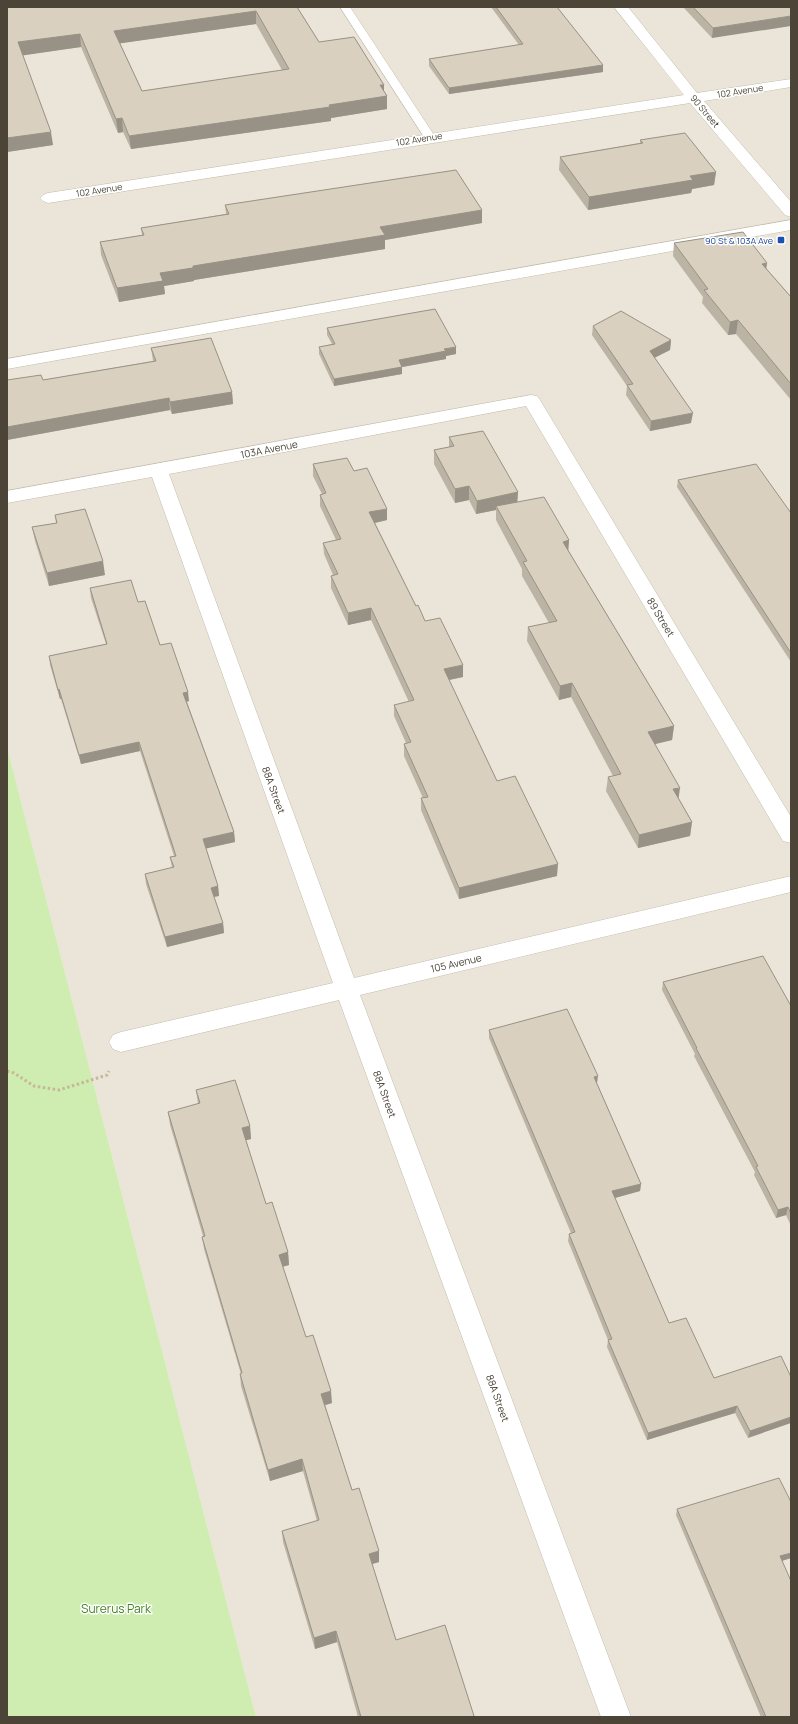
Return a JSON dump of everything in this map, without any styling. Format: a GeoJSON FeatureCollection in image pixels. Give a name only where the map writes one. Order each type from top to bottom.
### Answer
{"type":"FeatureCollection","features":[{"type":"Feature","properties":{"kind":"street","name":"90 Street"},"geometry":{"type":"LineString","coordinates":[[621,7],[694,98],[791,212]]}},
{"type":"Feature","properties":{"kind":"street","name":"102 Avenue"},"geometry":{"type":"LineString","coordinates":[[48,198],[791,83]]}},
{"type":"Feature","properties":{"kind":"street"},"geometry":{"type":"LineString","coordinates":[[7,364],[791,225]]}},
{"type":"Feature","properties":{"kind":"street","name":"103A Avenue"},"geometry":{"type":"LineString","coordinates":[[7,496],[159,470],[531,400]]}},
{"type":"Feature","properties":{"kind":"street","name":"89 Street"},"geometry":{"type":"LineString","coordinates":[[531,400],[791,834]]}},
{"type":"Feature","properties":{"kind":"street","name":"88A Street"},"geometry":{"type":"LineString","coordinates":[[159,470],[346,988],[616,1717]]}},
{"type":"Feature","properties":{"kind":"street","name":"105 Avenue"},"geometry":{"type":"LineString","coordinates":[[121,1042],[791,884]]}},
{"type":"Feature","properties":{"kind":"lane"},"geometry":{"type":"LineString","coordinates":[[345,7],[430,138]]}},
{"type":"Feature","properties":{"kind":"path"},"geometry":{"type":"LineString","coordinates":[[7,1071],[14,1073],[34,1086],[59,1090],[107,1075],[121,1042]]}},
{"type":"Feature","properties":{"kind":"shaded area"},"geometry":{"type":"Polygon","coordinates":[[[7,7],[791,7],[791,1717],[256,1717],[7,747],[7,7]]]}},
{"type":"Feature","properties":{"kind":"green space","name":"Surerus Park"},"geometry":{"type":"Polygon","coordinates":[[[7,747],[256,1717],[7,1717],[7,747]]]}},
{"type":"Feature","properties":{"kind":"building"},"geometry":{"type":"Polygon","coordinates":[[[7,7],[297,7],[319,42],[354,37],[384,85],[380,85],[387,96],[329,105],[330,107],[129,136],[122,118],[116,119],[80,34],[18,42],[51,132],[7,138],[7,7]],[[256,11],[114,31],[142,91],[289,69],[256,11]]]}},
{"type":"Feature","properties":{"kind":"building"},"geometry":{"type":"Polygon","coordinates":[[[496,7],[557,7],[603,65],[449,88],[429,59],[523,44],[496,7]]]}},
{"type":"Feature","properties":{"kind":"building"},"geometry":{"type":"Polygon","coordinates":[[[693,7],[791,7],[791,16],[713,28],[693,7]]]}},
{"type":"Feature","properties":{"kind":"building"},"geometry":{"type":"Polygon","coordinates":[[[685,133],[716,172],[690,176],[693,180],[589,197],[560,157],[643,143],[640,140],[685,133]]]}},
{"type":"Feature","properties":{"kind":"building"},"geometry":{"type":"Polygon","coordinates":[[[456,170],[482,210],[380,227],[385,235],[193,266],[193,268],[160,273],[163,281],[117,288],[100,242],[144,235],[141,228],[229,214],[225,205],[456,170]]]}},
{"type":"Feature","properties":{"kind":"building"},"geometry":{"type":"Polygon","coordinates":[[[743,232],[767,263],[762,264],[791,297],[791,384],[738,320],[730,322],[704,290],[708,289],[674,243],[743,232]]]}},
{"type":"Feature","properties":{"kind":"building"},"geometry":{"type":"Polygon","coordinates":[[[435,309],[456,347],[444,349],[446,351],[399,360],[402,367],[334,379],[319,347],[335,344],[327,328],[435,309]]]}},
{"type":"Feature","properties":{"kind":"building"},"geometry":{"type":"Polygon","coordinates":[[[621,311],[671,340],[650,351],[693,413],[651,421],[627,385],[633,384],[593,326],[621,311]]]}},
{"type":"Feature","properties":{"kind":"building"},"geometry":{"type":"Polygon","coordinates":[[[211,338],[232,392],[170,402],[169,398],[7,427],[7,380],[41,375],[43,380],[156,361],[151,348],[211,338]]]}},
{"type":"Feature","properties":{"kind":"building"},"geometry":{"type":"Polygon","coordinates":[[[483,431],[518,492],[477,501],[469,486],[455,489],[434,450],[454,446],[449,437],[483,431]]]}},
{"type":"Feature","properties":{"kind":"building"},"geometry":{"type":"Polygon","coordinates":[[[347,458],[354,471],[367,468],[387,509],[369,512],[425,621],[440,618],[463,665],[444,669],[497,781],[515,776],[558,864],[459,888],[421,798],[428,797],[404,744],[411,742],[394,705],[414,700],[371,608],[348,613],[331,576],[338,574],[323,543],[341,539],[320,495],[326,493],[313,464],[347,458]]]}},
{"type":"Feature","properties":{"kind":"building"},"geometry":{"type":"Polygon","coordinates":[[[756,464],[791,513],[791,653],[678,480],[756,464]]]}},
{"type":"Feature","properties":{"kind":"building"},"geometry":{"type":"Polygon","coordinates":[[[544,497],[569,540],[563,542],[674,726],[648,732],[680,788],[673,789],[692,822],[639,835],[608,777],[621,774],[572,683],[560,686],[528,627],[557,621],[523,562],[527,561],[496,506],[544,497]]]}},
{"type":"Feature","properties":{"kind":"building"},"geometry":{"type":"Polygon","coordinates":[[[85,509],[103,561],[47,573],[32,527],[57,523],[55,515],[85,509]]]}},
{"type":"Feature","properties":{"kind":"building"},"geometry":{"type":"Polygon","coordinates":[[[131,580],[138,602],[145,601],[160,645],[171,643],[188,692],[183,693],[234,832],[203,839],[218,886],[211,888],[223,923],[165,937],[145,874],[174,867],[170,857],[176,856],[139,742],[79,755],[59,689],[58,690],[49,656],[107,644],[90,588],[131,580]]]}},
{"type":"Feature","properties":{"kind":"building"},"geometry":{"type":"Polygon","coordinates":[[[763,956],[791,1006],[791,1214],[788,1207],[778,1210],[756,1167],[758,1166],[663,982],[763,956]]]}},
{"type":"Feature","properties":{"kind":"building"},"geometry":{"type":"Polygon","coordinates":[[[567,1009],[598,1076],[594,1077],[641,1184],[612,1191],[669,1323],[686,1318],[714,1378],[781,1356],[791,1377],[791,1417],[750,1431],[737,1406],[648,1433],[608,1340],[612,1339],[569,1234],[575,1232],[489,1030],[567,1009]]]}},
{"type":"Feature","properties":{"kind":"building"},"geometry":{"type":"Polygon","coordinates":[[[235,1080],[250,1126],[242,1128],[266,1204],[272,1202],[288,1252],[279,1255],[306,1337],[313,1335],[331,1391],[321,1394],[352,1490],[359,1488],[379,1551],[369,1554],[396,1640],[445,1625],[474,1716],[361,1717],[336,1631],[314,1638],[282,1531],[319,1520],[302,1459],[268,1470],[240,1374],[242,1373],[202,1237],[205,1236],[168,1112],[200,1103],[196,1090],[235,1080]]]}},
{"type":"Feature","properties":{"kind":"building"},"geometry":{"type":"Polygon","coordinates":[[[779,1478],[791,1502],[791,1553],[780,1556],[791,1581],[791,1717],[766,1717],[677,1509],[779,1478]]]}},
{"type":"Feature","properties":{"kind":"place","name":"90 St & 103A Ave"},"geometry":{"type":"Point","coordinates":[781,240]}}]}
